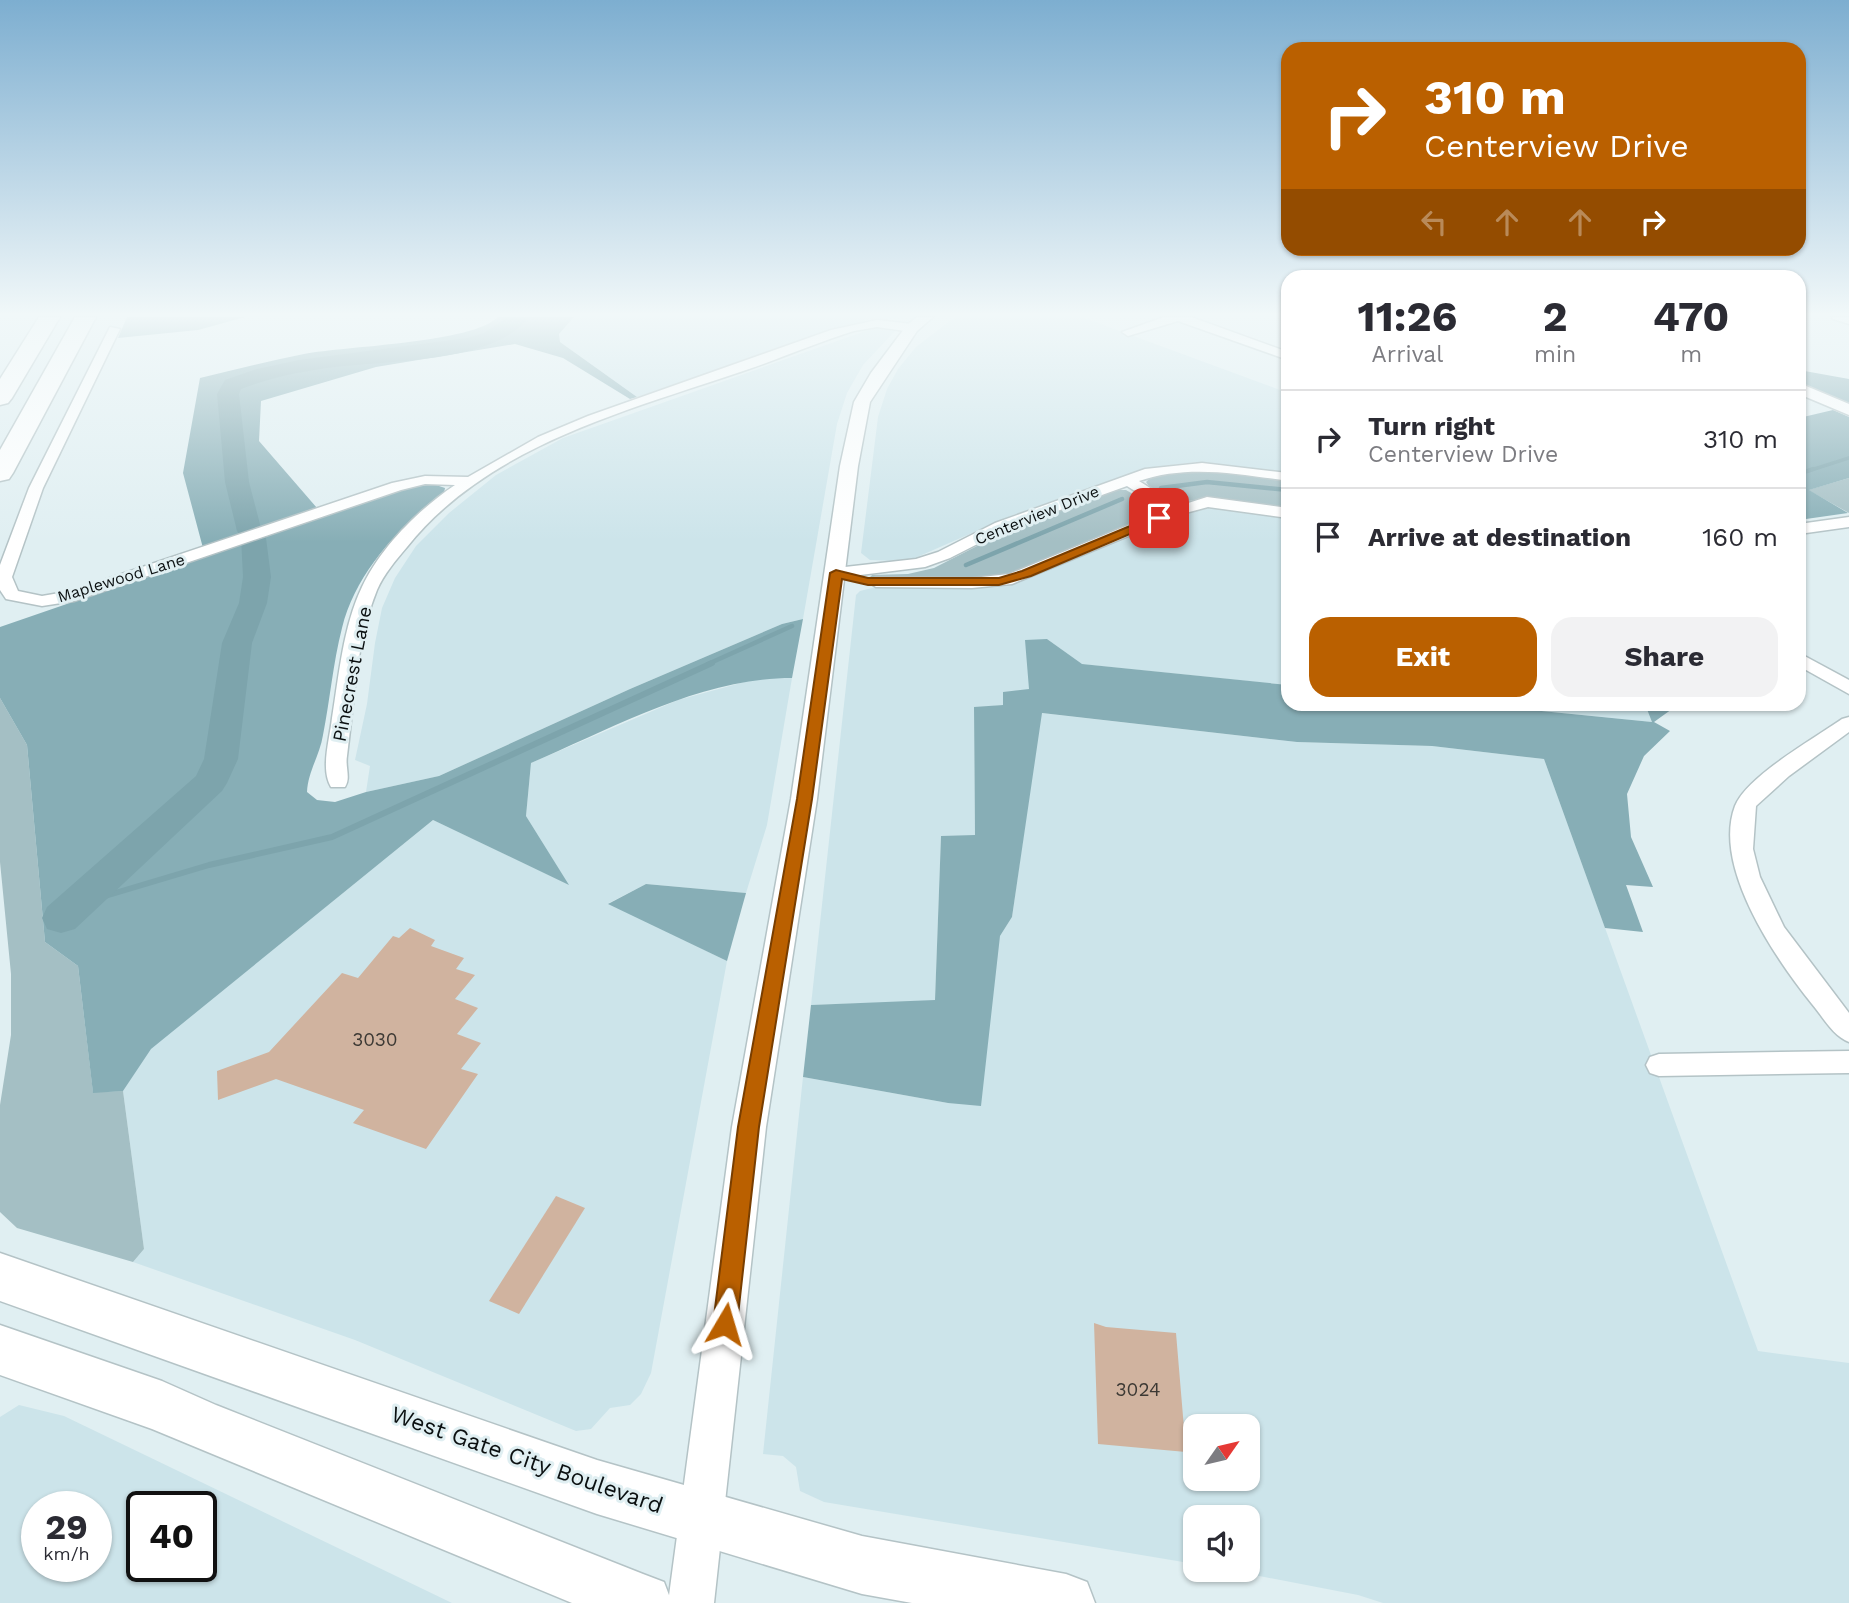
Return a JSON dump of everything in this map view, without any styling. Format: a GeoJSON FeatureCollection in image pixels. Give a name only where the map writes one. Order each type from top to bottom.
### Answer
{"type":"FeatureCollection","features":[{"type":"Feature","properties":{"kind":"highway"},"geometry":{"type":"LineString","coordinates":[[0,473],[43,392]]}},
{"type":"Feature","properties":{"kind":"highway"},"geometry":{"type":"LineString","coordinates":[[0,498],[36,405]]}},
{"type":"Feature","properties":{"kind":"main road","name":"West Gate City Boulevard"},"geometry":{"type":"LineString","coordinates":[[0,1277],[597,1487],[862,1565],[1066,1603]]}},
{"type":"Feature","properties":{"kind":"main road"},"geometry":{"type":"LineString","coordinates":[[0,1350],[162,1407],[202,1426],[643,1603]]}},
{"type":"Feature","properties":{"kind":"street","name":"Maplewood Lane"},"geometry":{"type":"LineString","coordinates":[[83,392],[36,488],[4,578],[12,595],[42,601],[74,596],[397,486],[425,480],[469,481]]}},
{"type":"Feature","properties":{"kind":"street","name":"Pinecrest Lane"},"geometry":{"type":"LineString","coordinates":[[338,782],[336,762],[363,604],[377,574],[418,523],[469,481],[548,437],[668,392]]}},
{"type":"Feature","properties":{"kind":"street"},"geometry":{"type":"LineString","coordinates":[[691,1603],[749,1127],[802,812],[849,466],[862,402],[868,392]]}},
{"type":"Feature","properties":{"kind":"street"},"geometry":{"type":"LineString","coordinates":[[1808,392],[1849,410]]}},
{"type":"Feature","properties":{"kind":"street","name":"Centerview Drive"},"geometry":{"type":"LineString","coordinates":[[836,573],[919,564],[944,555],[1002,526],[1150,472],[1196,466],[1281,476]]}},
{"type":"Feature","properties":{"kind":"street"},"geometry":{"type":"LineString","coordinates":[[1128,480],[1177,511]]}},
{"type":"Feature","properties":{"kind":"street"},"geometry":{"type":"LineString","coordinates":[[836,573],[868,582],[999,581],[1027,573],[1177,511],[1207,502],[1281,512]]}},
{"type":"Feature","properties":{"kind":"street"},"geometry":{"type":"LineString","coordinates":[[1806,528],[1849,522]]}},
{"type":"Feature","properties":{"kind":"street"},"geometry":{"type":"LineString","coordinates":[[1806,662],[1849,688]]}},
{"type":"Feature","properties":{"kind":"street"},"geometry":{"type":"LineString","coordinates":[[1849,723],[1770,782],[1746,804],[1741,836],[1747,872],[1765,915],[1804,978],[1849,1031]]}},
{"type":"Feature","properties":{"kind":"street"},"geometry":{"type":"LineString","coordinates":[[1659,1065],[1849,1062]]}},
{"type":"Feature","properties":{"kind":"shaded area"},"geometry":{"type":"Polygon","coordinates":[[[198,392],[292,392],[261,401],[259,441],[317,508],[203,548],[183,473],[198,392]]]}},
{"type":"Feature","properties":{"kind":"shaded area"},"geometry":{"type":"Polygon","coordinates":[[[618,392],[630,392],[637,397],[630,399],[618,392]]]}},
{"type":"Feature","properties":{"kind":"shaded area"},"geometry":{"type":"Polygon","coordinates":[[[630,392],[653,392],[637,397],[630,392]]]}},
{"type":"Feature","properties":{"kind":"shaded area"},"geometry":{"type":"Polygon","coordinates":[[[694,392],[848,392],[837,424],[803,619],[782,624],[630,689],[439,776],[366,792],[370,766],[355,760],[382,608],[395,578],[416,546],[449,513],[496,475],[563,438],[694,392]]]}},
{"type":"Feature","properties":{"kind":"shaded area"},"geometry":{"type":"Polygon","coordinates":[[[886,392],[1281,392],[1281,472],[1197,462],[1146,468],[1013,515],[915,558],[898,561],[870,560],[861,553],[878,417],[886,392]]]}},
{"type":"Feature","properties":{"kind":"shaded area"},"geometry":{"type":"Polygon","coordinates":[[[1822,392],[1849,392],[1849,403],[1822,392]]]}},
{"type":"Feature","properties":{"kind":"shaded area"},"geometry":{"type":"Polygon","coordinates":[[[1833,410],[1849,417],[1849,478],[1809,490],[1848,513],[1806,519],[1806,416],[1833,410]]]}},
{"type":"Feature","properties":{"kind":"shaded area"},"geometry":{"type":"Polygon","coordinates":[[[1187,471],[1228,472],[1281,480],[1281,509],[1208,499],[1176,502],[1149,486],[1146,482],[1152,476],[1187,471]]]}},
{"type":"Feature","properties":{"kind":"shaded area"},"geometry":{"type":"Polygon","coordinates":[[[1849,478],[1849,513],[1808,490],[1849,478]]]}},
{"type":"Feature","properties":{"kind":"shaded area"},"geometry":{"type":"Polygon","coordinates":[[[433,484],[445,488],[444,493],[427,506],[381,552],[358,588],[349,608],[339,641],[321,742],[308,784],[307,792],[317,800],[335,802],[366,792],[439,776],[630,689],[782,624],[803,619],[792,678],[724,686],[691,696],[658,707],[531,763],[526,816],[569,885],[433,820],[151,1049],[123,1091],[93,1093],[78,966],[45,942],[27,745],[0,698],[0,627],[371,499],[402,489],[433,484]]]}},
{"type":"Feature","properties":{"kind":"shaded area"},"geometry":{"type":"Polygon","coordinates":[[[1115,490],[1126,490],[1155,507],[1155,512],[1152,516],[1010,574],[980,579],[869,578],[872,575],[908,574],[934,568],[1020,524],[1115,490]]]}},
{"type":"Feature","properties":{"kind":"shaded area"},"geometry":{"type":"Polygon","coordinates":[[[1220,507],[1281,516],[1281,684],[1081,664],[1047,639],[1029,689],[1003,705],[974,708],[975,836],[941,836],[935,1001],[811,1005],[856,595],[860,591],[876,587],[1009,586],[1198,510],[1220,507]]]}},
{"type":"Feature","properties":{"kind":"shaded area"},"geometry":{"type":"Polygon","coordinates":[[[1047,639],[1082,664],[1281,684],[1281,711],[1541,711],[1652,722],[1648,711],[1669,711],[1654,722],[1670,731],[1644,756],[1627,794],[1631,837],[1653,887],[1626,885],[1643,932],[1605,928],[1544,759],[1432,746],[1297,742],[1042,713],[1012,917],[1000,936],[981,1106],[948,1103],[803,1077],[811,1005],[935,1000],[941,836],[975,835],[974,707],[1003,705],[1003,692],[1029,689],[1025,640],[1047,639]]]}},
{"type":"Feature","properties":{"kind":"shaded area"},"geometry":{"type":"Polygon","coordinates":[[[759,678],[792,678],[767,825],[746,893],[646,884],[609,903],[727,961],[651,1373],[641,1394],[630,1405],[610,1408],[591,1429],[576,1431],[355,1340],[133,1262],[144,1249],[123,1091],[150,1049],[433,820],[568,884],[526,816],[531,763],[678,700],[759,678]]]}},
{"type":"Feature","properties":{"kind":"shaded area"},"geometry":{"type":"Polygon","coordinates":[[[0,698],[27,745],[45,942],[78,966],[93,1092],[123,1091],[144,1249],[133,1262],[17,1228],[0,1212],[0,1105],[11,1035],[11,974],[0,862],[0,698]]]}},
{"type":"Feature","properties":{"kind":"shaded area"},"geometry":{"type":"Polygon","coordinates":[[[1542,711],[1648,711],[1653,722],[1542,711]]]}},
{"type":"Feature","properties":{"kind":"shaded area"},"geometry":{"type":"Polygon","coordinates":[[[1041,713],[1297,742],[1432,746],[1544,759],[1758,1351],[1849,1363],[1849,1603],[1383,1603],[1358,1595],[1260,1576],[1260,1505],[1183,1505],[1183,1562],[824,1502],[800,1491],[796,1467],[783,1456],[763,1454],[803,1077],[948,1103],[1000,936],[1012,917],[1041,713]]]}},
{"type":"Feature","properties":{"kind":"shaded area"},"geometry":{"type":"Polygon","coordinates":[[[646,884],[746,893],[727,961],[608,904],[646,884]]]}},
{"type":"Feature","properties":{"kind":"shaded area"},"geometry":{"type":"Polygon","coordinates":[[[19,1405],[64,1416],[452,1603],[0,1603],[0,1417],[19,1405]]]}},
{"type":"Feature","properties":{"kind":"building"},"geometry":{"type":"Polygon","coordinates":[[[410,928],[435,940],[431,946],[464,958],[456,969],[475,975],[455,999],[478,1008],[457,1034],[481,1043],[461,1069],[478,1074],[426,1149],[353,1123],[364,1110],[276,1079],[218,1100],[217,1071],[269,1052],[342,973],[358,978],[393,936],[399,938],[410,928]]]}},
{"type":"Feature","properties":{"kind":"building"},"geometry":{"type":"Polygon","coordinates":[[[556,1196],[585,1208],[519,1314],[489,1301],[556,1196]]]}},
{"type":"Feature","properties":{"kind":"building"},"geometry":{"type":"Polygon","coordinates":[[[1094,1323],[1106,1327],[1176,1333],[1183,1452],[1098,1444],[1094,1323]]]}},
{"type":"Feature","properties":{"kind":"waterway"},"geometry":{"type":"LineString","coordinates":[[229,392],[237,482],[250,531]]}},
{"type":"Feature","properties":{"kind":"waterway"},"geometry":{"type":"LineString","coordinates":[[1808,471],[1849,458]]}},
{"type":"Feature","properties":{"kind":"waterway"},"geometry":{"type":"LineString","coordinates":[[1806,472],[1813,469]]}},
{"type":"Feature","properties":{"kind":"waterway"},"geometry":{"type":"LineString","coordinates":[[1161,488],[1207,482],[1281,489]]}},
{"type":"Feature","properties":{"kind":"waterway"},"geometry":{"type":"LineString","coordinates":[[966,565],[1122,499]]}},
{"type":"Feature","properties":{"kind":"waterway"},"geometry":{"type":"LineString","coordinates":[[61,918],[210,783],[221,759],[237,643],[253,603],[257,577],[253,538]]}},
{"type":"Feature","properties":{"kind":"waterway"},"geometry":{"type":"LineString","coordinates":[[708,664],[792,626]]}},
{"type":"Feature","properties":{"kind":"waterway"},"geometry":{"type":"LineString","coordinates":[[75,905],[209,865],[332,837],[712,663]]}},
{"type":"Feature","properties":{"kind":"route"},"geometry":{"type":"LineString","coordinates":[[725,1324],[749,1127],[804,799],[836,573],[868,582],[972,583],[1012,579],[1159,518]]}}]}
